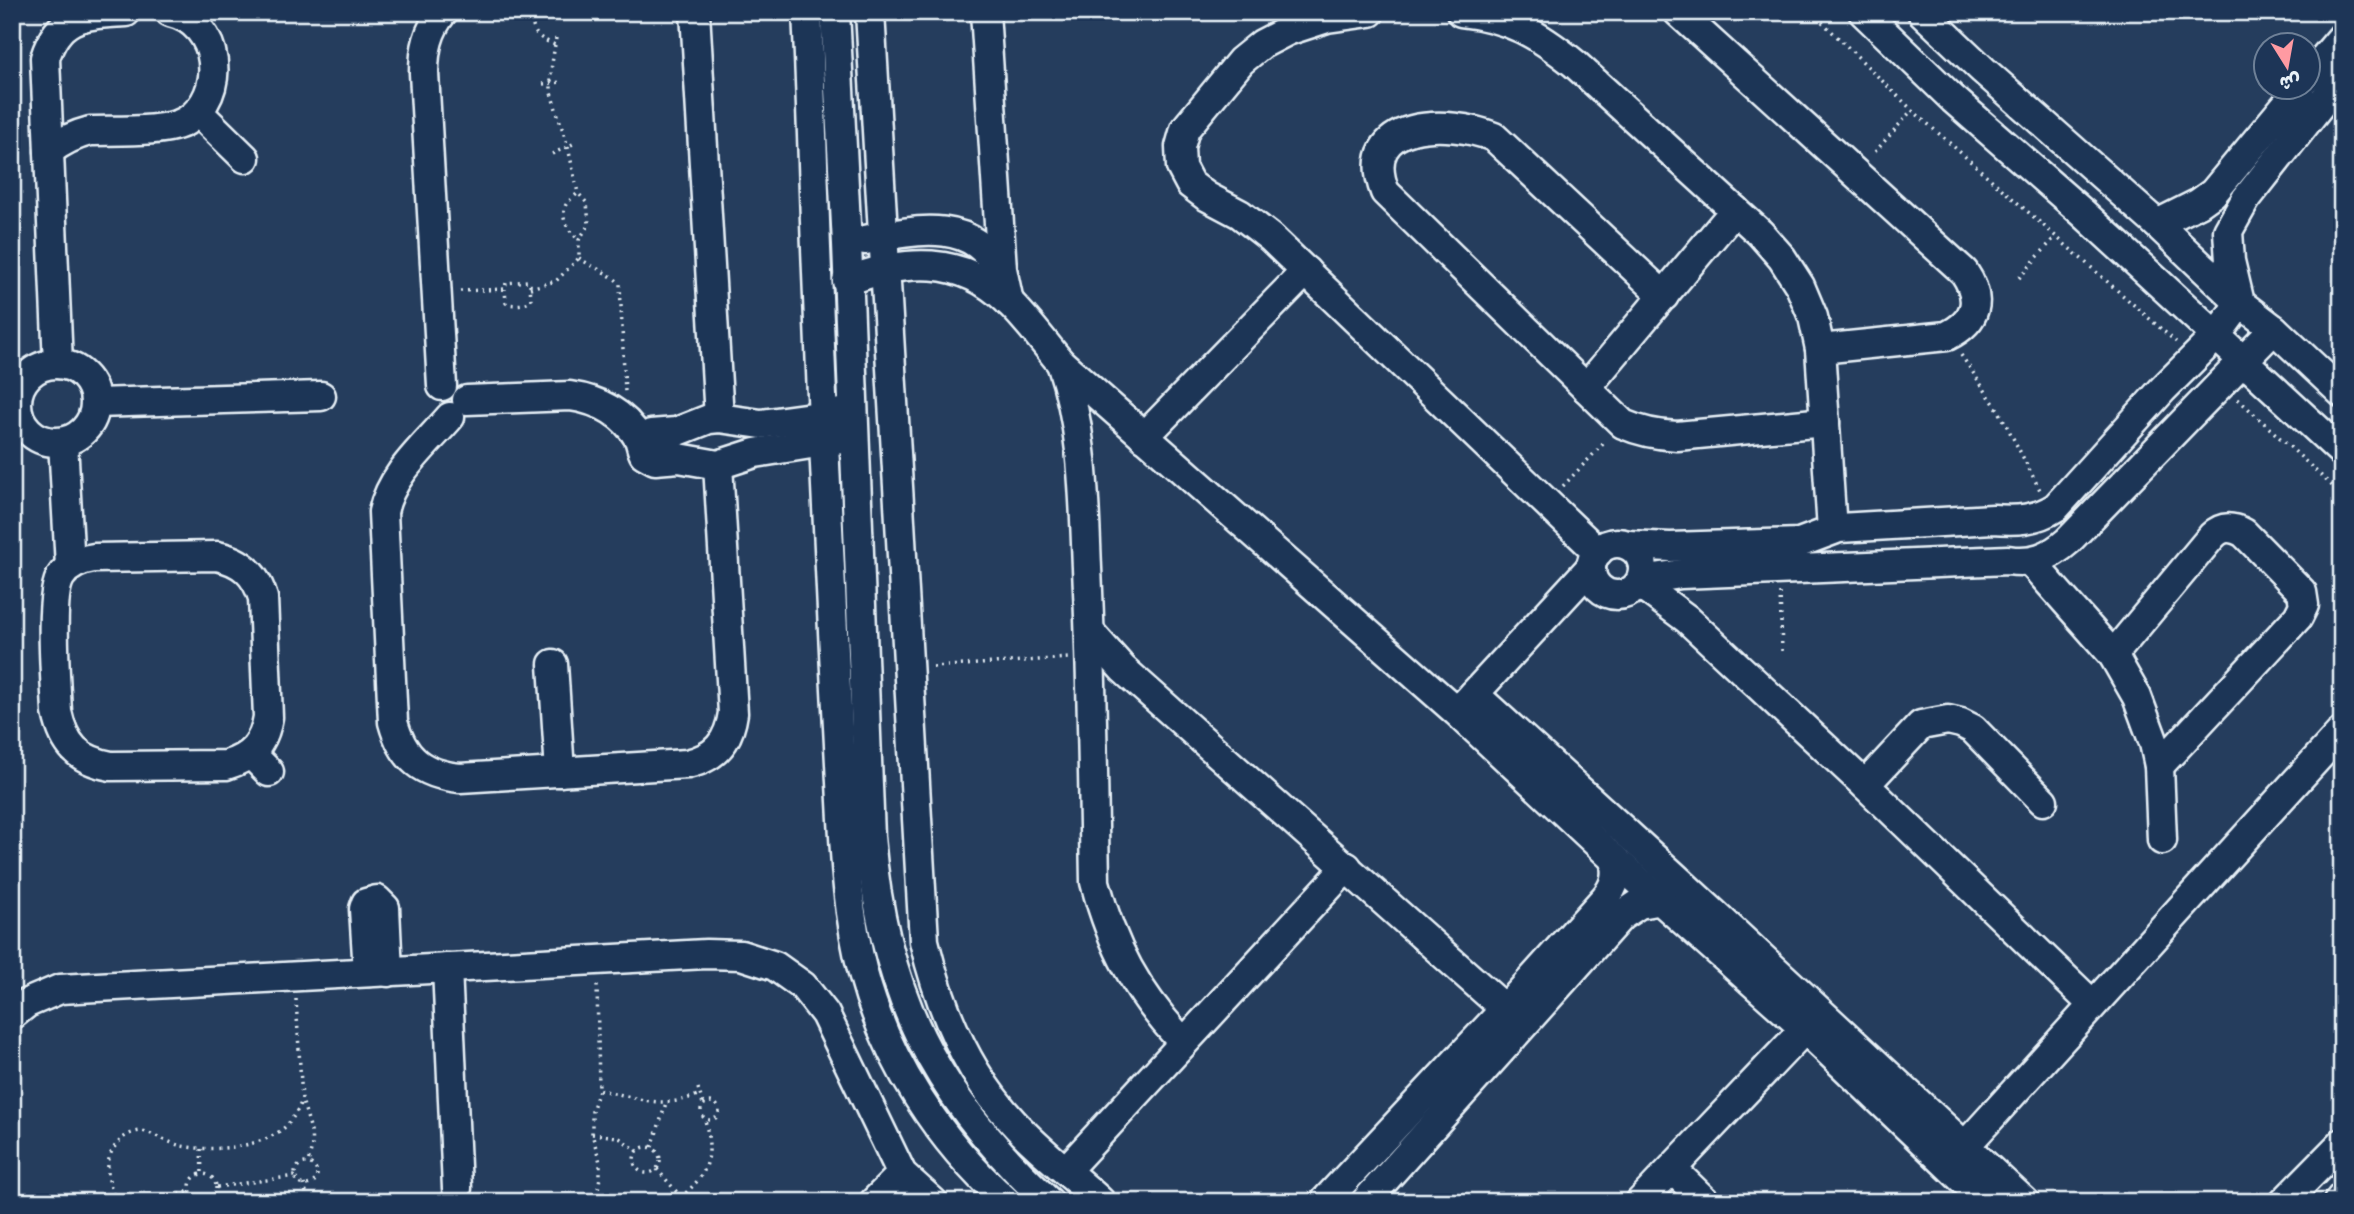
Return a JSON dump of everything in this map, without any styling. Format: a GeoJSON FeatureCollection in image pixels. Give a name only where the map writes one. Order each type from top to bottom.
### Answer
{"type":"FeatureCollection","features":[{"type":"Feature","properties":{"kind":"street"},"geometry":{"type":"LineString","coordinates":[[58,364],[45,58],[58,31],[70,21],[85,15],[126,12]]}},
{"type":"Feature","properties":{"kind":"street"},"geometry":{"type":"LineString","coordinates":[[48,151],[79,133],[167,128],[184,122],[198,112],[208,98],[214,82],[215,64],[202,33],[190,21],[170,12]]}},
{"type":"Feature","properties":{"kind":"street"},"geometry":{"type":"LineString","coordinates":[[443,12],[429,36],[424,54],[442,386],[454,384],[466,394],[458,408],[391,486],[383,512],[393,722],[397,737],[416,763],[429,771],[460,778],[687,764],[702,761],[715,753],[725,742],[733,713],[718,465]]}},
{"type":"Feature","properties":{"kind":"street"},"geometry":{"type":"LineString","coordinates":[[695,12],[719,418]]}},
{"type":"Feature","properties":{"kind":"street"},"geometry":{"type":"LineString","coordinates":[[807,12],[823,428],[844,854],[854,935],[863,976],[893,1053],[913,1089],[961,1156],[1007,1202]]}},
{"type":"Feature","properties":{"kind":"street"},"geometry":{"type":"LineString","coordinates":[[835,12],[847,244],[870,837],[879,911],[887,948],[911,1019],[946,1085],[991,1145],[1049,1202]]}},
{"type":"Feature","properties":{"kind":"street"},"geometry":{"type":"LineString","coordinates":[[870,12],[924,942],[948,1020],[988,1091],[1014,1123],[1101,1202]]}},
{"type":"Feature","properties":{"kind":"street"},"geometry":{"type":"LineString","coordinates":[[985,12],[1006,291]]}},
{"type":"Feature","properties":{"kind":"street"},"geometry":{"type":"LineString","coordinates":[[1370,12],[1283,22],[1241,61],[1185,129],[1180,147],[1181,167],[1190,184],[1257,225],[1547,503],[1594,559],[1595,583],[1608,594],[1616,596],[1625,594],[1641,582],[1681,574],[1795,560],[1842,529],[2030,519],[2056,507],[2215,337],[2240,303],[2230,261],[2228,230],[2245,200],[2342,77]]}},
{"type":"Feature","properties":{"kind":"street"},"geometry":{"type":"LineString","coordinates":[[1461,12],[1518,25],[1549,43],[1760,233],[1782,258],[1800,286],[1813,317],[1820,349],[1825,422],[1842,529],[1847,551],[1855,565]]}},
{"type":"Feature","properties":{"kind":"street"},"geometry":{"type":"LineString","coordinates":[[1678,12],[1964,272],[1973,285],[1976,301],[1971,317],[1961,329],[1947,336],[1820,349]]}},
{"type":"Feature","properties":{"kind":"street"},"geometry":{"type":"LineString","coordinates":[[1863,12],[1953,99],[2083,213],[2342,452]]}},
{"type":"Feature","properties":{"kind":"street"},"geometry":{"type":"LineString","coordinates":[[1922,12],[2342,393]]}},
{"type":"Feature","properties":{"kind":"street"},"geometry":{"type":"LineString","coordinates":[[2322,61],[2342,37]]}},
{"type":"Feature","properties":{"kind":"street"},"geometry":{"type":"LineString","coordinates":[[2157,224],[2213,193],[2288,102]]}},
{"type":"Feature","properties":{"kind":"street"},"geometry":{"type":"LineString","coordinates":[[198,112],[245,158]]}},
{"type":"Feature","properties":{"kind":"street"},"geometry":{"type":"LineString","coordinates":[[1664,296],[1494,137],[1459,127],[1423,127],[1400,134],[1385,148],[1380,162],[1380,177],[1385,192],[1623,424],[1649,434],[1677,436],[1825,422]]}},
{"type":"Feature","properties":{"kind":"street"},"geometry":{"type":"LineString","coordinates":[[1586,388],[1735,210]]}},
{"type":"Feature","properties":{"kind":"street"},"geometry":{"type":"LineString","coordinates":[[847,244],[921,230],[962,235],[976,242],[998,265],[1006,291],[1061,363],[1144,437],[1465,703],[1664,891],[1804,1013],[1965,1146],[2025,1202]]}},
{"type":"Feature","properties":{"kind":"street"},"geometry":{"type":"LineString","coordinates":[[848,281],[885,268],[924,265],[958,270],[1006,291]]}},
{"type":"Feature","properties":{"kind":"street"},"geometry":{"type":"LineString","coordinates":[[1144,437],[1306,271]]}},
{"type":"Feature","properties":{"kind":"street"},"geometry":{"type":"LineString","coordinates":[[1465,703],[1611,543],[1855,565],[2031,558],[2068,541],[2274,329]]}},
{"type":"Feature","properties":{"kind":"street"},"geometry":{"type":"LineString","coordinates":[[1061,363],[1081,445],[1091,644],[1095,882],[1103,912],[1127,969],[1161,1019],[1183,1042]]}},
{"type":"Feature","properties":{"kind":"street"},"geometry":{"type":"LineString","coordinates":[[58,364],[70,366],[89,381],[96,403],[90,424],[73,439],[52,443],[41,440],[18,426],[17,386],[33,371],[58,364]]}},
{"type":"Feature","properties":{"kind":"street"},"geometry":{"type":"LineString","coordinates":[[96,403],[321,396]]}},
{"type":"Feature","properties":{"kind":"street"},"geometry":{"type":"LineString","coordinates":[[458,408],[570,396],[597,402],[621,418],[649,458],[679,458],[718,465],[823,428]]}},
{"type":"Feature","properties":{"kind":"street"},"geometry":{"type":"LineString","coordinates":[[2143,411],[2170,435]]}},
{"type":"Feature","properties":{"kind":"street"},"geometry":{"type":"LineString","coordinates":[[640,442],[651,434],[676,432],[709,419],[719,418],[823,428],[854,424]]}},
{"type":"Feature","properties":{"kind":"street"},"geometry":{"type":"LineString","coordinates":[[63,442],[70,566],[62,574],[54,596],[57,712],[60,729],[68,743],[80,755],[95,763],[111,766],[260,763],[260,744],[268,717],[263,598],[253,574],[243,565],[217,556],[94,558],[70,566]]}},
{"type":"Feature","properties":{"kind":"street"},"geometry":{"type":"LineString","coordinates":[[2031,558],[2054,532],[2045,513]]}},
{"type":"Feature","properties":{"kind":"street"},"geometry":{"type":"LineString","coordinates":[[2005,520],[1998,533],[2003,554],[2031,558],[2113,655],[2137,697],[2159,766],[2162,839]]}},
{"type":"Feature","properties":{"kind":"street"},"geometry":{"type":"LineString","coordinates":[[2113,655],[2212,536],[2226,527],[2244,533],[2302,592],[2304,605],[2298,617],[2159,766]]}},
{"type":"Feature","properties":{"kind":"street"},"geometry":{"type":"LineString","coordinates":[[1628,545],[1641,558],[1644,567],[1641,582]]}},
{"type":"Feature","properties":{"kind":"street"},"geometry":{"type":"LineString","coordinates":[[1641,582],[1687,619],[1865,785],[2092,1004]]}},
{"type":"Feature","properties":{"kind":"street"},"geometry":{"type":"LineString","coordinates":[[1091,644],[1123,669],[1505,1009]]}},
{"type":"Feature","properties":{"kind":"street"},"geometry":{"type":"LineString","coordinates":[[554,664],[560,772]]}},
{"type":"Feature","properties":{"kind":"street"},"geometry":{"type":"LineString","coordinates":[[1465,703],[1615,859],[1664,891]]}},
{"type":"Feature","properties":{"kind":"street"},"geometry":{"type":"LineString","coordinates":[[1865,785],[1921,725],[1948,720],[1973,729],[2043,801]]}},
{"type":"Feature","properties":{"kind":"street"},"geometry":{"type":"LineString","coordinates":[[1965,1146],[2342,731]]}},
{"type":"Feature","properties":{"kind":"street"},"geometry":{"type":"LineString","coordinates":[[1324,1202],[1612,890],[1617,869],[1615,859]]}},
{"type":"Feature","properties":{"kind":"street"},"geometry":{"type":"LineString","coordinates":[[1066,1170],[1347,867]]}},
{"type":"Feature","properties":{"kind":"street"},"geometry":{"type":"LineString","coordinates":[[1379,1197],[1620,916],[1664,891]]}},
{"type":"Feature","properties":{"kind":"street"},"geometry":{"type":"LineString","coordinates":[[12,1015],[27,1003],[60,989],[706,954],[741,955],[775,966],[803,986],[825,1014],[902,1174],[933,1202]]}},
{"type":"Feature","properties":{"kind":"street"},"geometry":{"type":"LineString","coordinates":[[447,968],[457,1188]]}},
{"type":"Feature","properties":{"kind":"street"},"geometry":{"type":"LineString","coordinates":[[1640,1202],[1804,1013]]}},
{"type":"Feature","properties":{"kind":"street"},"geometry":{"type":"LineString","coordinates":[[1804,1013],[1986,1202]]}},
{"type":"Feature","properties":{"kind":"street"},"geometry":{"type":"LineString","coordinates":[[2284,1202],[2342,1143]]}},
{"type":"Feature","properties":{"kind":"street"},"geometry":{"type":"LineString","coordinates":[[1671,1169],[1706,1202]]}},
{"type":"Feature","properties":{"kind":"street"},"geometry":{"type":"LineString","coordinates":[[874,1202],[902,1174]]}},
{"type":"Feature","properties":{"kind":"street"},"geometry":{"type":"LineString","coordinates":[[2338,1202],[2342,1197]]}},
{"type":"Feature","properties":{"kind":"path"},"geometry":{"type":"LineString","coordinates":[[531,12],[536,34],[555,45]]}},
{"type":"Feature","properties":{"kind":"path"},"geometry":{"type":"LineString","coordinates":[[1812,12],[1912,110],[2176,341],[2178,346]]}},
{"type":"Feature","properties":{"kind":"path"},"geometry":{"type":"LineString","coordinates":[[530,288],[556,281],[579,258],[579,240],[589,224],[587,203],[578,193],[568,146],[554,106],[551,83],[556,38]]}},
{"type":"Feature","properties":{"kind":"path"},"geometry":{"type":"LineString","coordinates":[[543,84],[561,82]]}},
{"type":"Feature","properties":{"kind":"path"},"geometry":{"type":"LineString","coordinates":[[1875,152],[1912,110]]}},
{"type":"Feature","properties":{"kind":"path"},"geometry":{"type":"LineString","coordinates":[[552,154],[575,143]]}},
{"type":"Feature","properties":{"kind":"path"},"geometry":{"type":"LineString","coordinates":[[578,193],[564,209],[567,229],[579,240]]}},
{"type":"Feature","properties":{"kind":"path"},"geometry":{"type":"LineString","coordinates":[[2019,278],[2056,236]]}},
{"type":"Feature","properties":{"kind":"path"},"geometry":{"type":"LineString","coordinates":[[579,258],[596,270],[616,278],[620,285],[625,389],[621,418]]}},
{"type":"Feature","properties":{"kind":"path"},"geometry":{"type":"LineString","coordinates":[[528,281],[531,301],[509,305],[506,303],[505,289],[506,283],[528,281]]}},
{"type":"Feature","properties":{"kind":"path"},"geometry":{"type":"LineString","coordinates":[[437,291],[505,289]]}},
{"type":"Feature","properties":{"kind":"path"},"geometry":{"type":"LineString","coordinates":[[1947,336],[1999,411],[2021,451],[2045,513]]}},
{"type":"Feature","properties":{"kind":"path"},"geometry":{"type":"LineString","coordinates":[[2221,383],[2342,495]]}},
{"type":"Feature","properties":{"kind":"path"},"geometry":{"type":"LineString","coordinates":[[1547,503],[1623,424]]}},
{"type":"Feature","properties":{"kind":"path"},"geometry":{"type":"LineString","coordinates":[[1782,651],[1795,560]]}},
{"type":"Feature","properties":{"kind":"path"},"geometry":{"type":"LineString","coordinates":[[910,668],[1091,644]]}},
{"type":"Feature","properties":{"kind":"path"},"geometry":{"type":"LineString","coordinates":[[596,960],[600,1090],[592,1111],[592,1134],[600,1162],[596,1202]]}},
{"type":"Feature","properties":{"kind":"path"},"geometry":{"type":"LineString","coordinates":[[295,977],[302,1100],[311,1130],[312,1147],[308,1163]]}},
{"type":"Feature","properties":{"kind":"path"},"geometry":{"type":"LineString","coordinates":[[675,1202],[699,1182],[705,1172],[708,1146],[705,1120],[700,1110],[703,1104],[698,1088]]}},
{"type":"Feature","properties":{"kind":"path"},"geometry":{"type":"LineString","coordinates":[[600,1090],[654,1103],[666,1103],[700,1094]]}},
{"type":"Feature","properties":{"kind":"path"},"geometry":{"type":"LineString","coordinates":[[117,1201],[107,1174],[108,1159],[114,1144],[127,1134],[143,1131],[162,1140],[201,1149],[237,1146],[270,1137],[290,1122],[302,1100]]}},
{"type":"Feature","properties":{"kind":"path"},"geometry":{"type":"LineString","coordinates":[[703,1104],[714,1102],[720,1113],[711,1121],[705,1120]]}},
{"type":"Feature","properties":{"kind":"path"},"geometry":{"type":"LineString","coordinates":[[652,1147],[666,1103]]}},
{"type":"Feature","properties":{"kind":"path"},"geometry":{"type":"LineString","coordinates":[[592,1134],[618,1138],[638,1151]]}},
{"type":"Feature","properties":{"kind":"path"},"geometry":{"type":"LineString","coordinates":[[644,1147],[652,1147],[660,1157],[660,1164],[650,1174],[641,1172],[635,1166],[634,1158],[644,1147]]}},
{"type":"Feature","properties":{"kind":"path"},"geometry":{"type":"LineString","coordinates":[[201,1149],[202,1173]]}},
{"type":"Feature","properties":{"kind":"path"},"geometry":{"type":"LineString","coordinates":[[308,1163],[314,1166],[316,1180],[310,1184],[298,1182],[295,1176],[296,1168],[308,1163]]}},
{"type":"Feature","properties":{"kind":"path"},"geometry":{"type":"LineString","coordinates":[[657,1169],[681,1197]]}},
{"type":"Feature","properties":{"kind":"path"},"geometry":{"type":"LineString","coordinates":[[209,1174],[217,1187],[215,1194],[201,1201],[190,1191],[190,1183],[195,1176],[209,1174]]}},
{"type":"Feature","properties":{"kind":"path"},"geometry":{"type":"LineString","coordinates":[[217,1187],[295,1176]]}},
{"type":"Feature","properties":{"kind":"path"},"geometry":{"type":"LineString","coordinates":[[304,1184],[307,1202]]}},
{"type":"Feature","properties":{"kind":"path"},"geometry":{"type":"LineString","coordinates":[[152,1202],[190,1191]]}}]}
